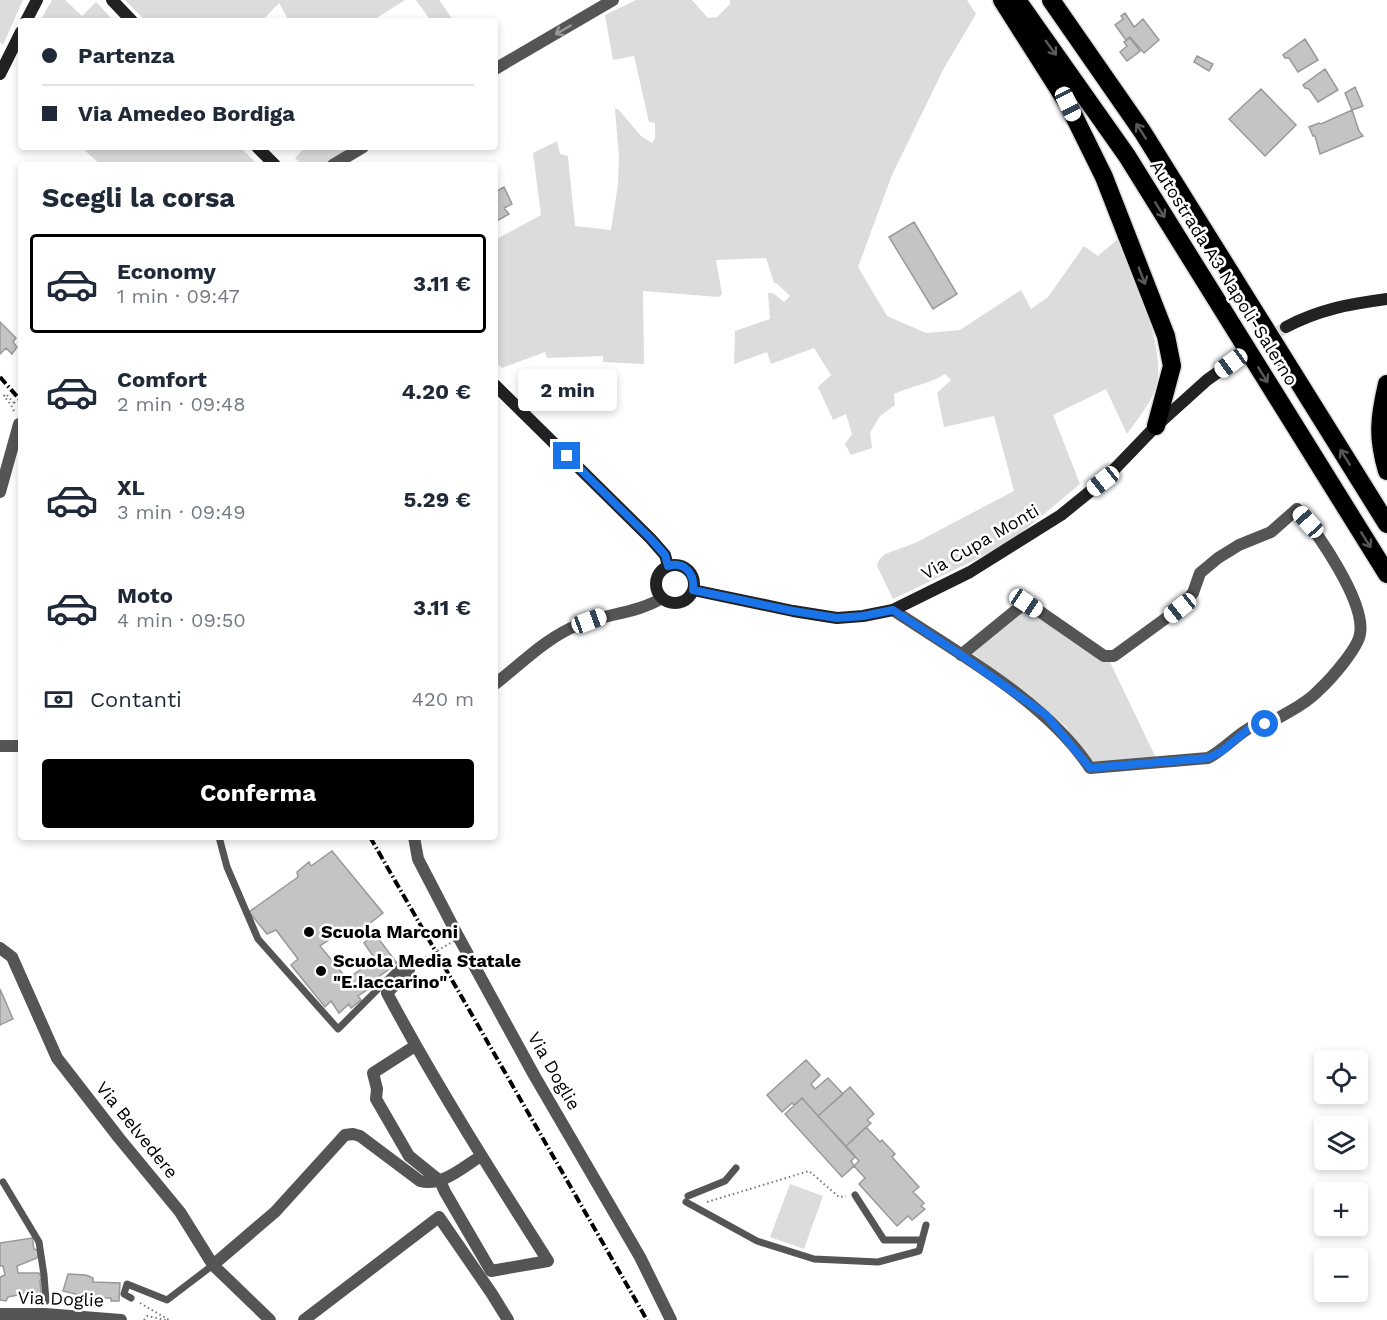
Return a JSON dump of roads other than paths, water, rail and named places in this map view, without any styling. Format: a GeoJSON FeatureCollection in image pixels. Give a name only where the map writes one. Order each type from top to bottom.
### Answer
{"type":"FeatureCollection","features":[{"type":"Feature","properties":{"kind":"highway"},"geometry":{"type":"LineString","coordinates":[[1002,0],[1074,115],[1104,177],[1166,336],[1172,366],[1156,426]]}},
{"type":"Feature","properties":{"kind":"highway","name":"Autostrada A3 Napoli-Salerno"},"geometry":{"type":"LineString","coordinates":[[1017,0],[1126,156],[1387,574]]}},
{"type":"Feature","properties":{"kind":"highway","name":"Autostrada A3 Napoli-Salerno"},"geometry":{"type":"LineString","coordinates":[[1052,0],[1142,131],[1387,524]]}},
{"type":"Feature","properties":{"kind":"highway"},"geometry":{"type":"LineString","coordinates":[[1387,384],[1381,410],[1380,447],[1387,471]]}},
{"type":"Feature","properties":{"kind":"street"},"geometry":{"type":"LineString","coordinates":[[28,18],[37,0]]}},
{"type":"Feature","properties":{"kind":"street"},"geometry":{"type":"LineString","coordinates":[[112,0],[129,18]]}},
{"type":"Feature","properties":{"kind":"street"},"geometry":{"type":"LineString","coordinates":[[498,67],[613,0]]}},
{"type":"Feature","properties":{"kind":"street"},"geometry":{"type":"LineString","coordinates":[[0,74],[18,38]]}},
{"type":"Feature","properties":{"kind":"street"},"geometry":{"type":"LineString","coordinates":[[260,150],[271,162]]}},
{"type":"Feature","properties":{"kind":"street"},"geometry":{"type":"LineString","coordinates":[[338,162],[358,150]]}},
{"type":"Feature","properties":{"kind":"street"},"geometry":{"type":"LineString","coordinates":[[1286,327],[1306,317],[1341,305],[1387,299]]}},
{"type":"Feature","properties":{"kind":"street","name":"Via Cupa Monti"},"geometry":{"type":"LineString","coordinates":[[693,590],[837,618],[893,610],[970,572],[1061,515],[1103,481],[1156,426],[1231,363]]}},
{"type":"Feature","properties":{"kind":"street"},"geometry":{"type":"LineString","coordinates":[[498,389],[651,539],[665,555],[668,566]]}},
{"type":"Feature","properties":{"kind":"street"},"geometry":{"type":"LineString","coordinates":[[0,492],[18,433]]}},
{"type":"Feature","properties":{"kind":"street"},"geometry":{"type":"LineString","coordinates":[[893,610],[1046,715],[1090,768],[1208,758],[1222,751],[1252,726],[1265,724],[1309,699],[1320,690],[1344,660],[1360,634],[1356,608],[1343,576],[1313,529],[1297,510],[1270,532],[1239,545],[1200,573],[1193,593],[1180,608],[1114,657],[1104,656],[1026,603],[961,655]]}},
{"type":"Feature","properties":{"kind":"street"},"geometry":{"type":"LineString","coordinates":[[681,565],[687,569],[694,582],[693,590],[684,600],[676,603],[662,598],[655,585],[656,577],[668,566],[681,565]]}},
{"type":"Feature","properties":{"kind":"street"},"geometry":{"type":"LineString","coordinates":[[498,682],[553,639],[576,626],[602,616],[651,605],[662,598]]}},
{"type":"Feature","properties":{"kind":"street"},"geometry":{"type":"LineString","coordinates":[[0,746],[18,746]]}},
{"type":"Feature","properties":{"kind":"street","name":"Via Doglie"},"geometry":{"type":"LineString","coordinates":[[415,840],[418,859],[459,938],[534,1075],[640,1257],[671,1320]]}},
{"type":"Feature","properties":{"kind":"street","name":"Via Belvedere"},"geometry":{"type":"LineString","coordinates":[[0,948],[12,957],[57,1058],[180,1212],[213,1265],[270,1320]]}},
{"type":"Feature","properties":{"kind":"street"},"geometry":{"type":"LineString","coordinates":[[412,964],[387,993],[415,1046],[481,1156],[548,1261],[491,1271],[440,1181],[409,1156],[376,1099],[377,1089],[373,1073],[415,1046]]}},
{"type":"Feature","properties":{"kind":"street"},"geometry":{"type":"LineString","coordinates":[[213,1265],[275,1212],[345,1135],[360,1136],[420,1181],[429,1183],[440,1181],[481,1156]]}},
{"type":"Feature","properties":{"kind":"street"},"geometry":{"type":"LineString","coordinates":[[304,1320],[439,1217],[508,1320]]}},
{"type":"Feature","properties":{"kind":"street"},"geometry":{"type":"LineString","coordinates":[[45,1314],[46,1301]]}},
{"type":"Feature","properties":{"kind":"street","name":"Via Doglie"},"geometry":{"type":"LineString","coordinates":[[0,1314],[45,1314],[121,1320]]}},
{"type":"Feature","properties":{"kind":"lane"},"geometry":{"type":"LineString","coordinates":[[220,840],[227,867],[258,939],[338,1029],[412,964]]}},
{"type":"Feature","properties":{"kind":"lane"},"geometry":{"type":"LineString","coordinates":[[736,1168],[725,1180],[687,1199],[757,1241],[814,1258],[878,1262],[920,1251],[926,1225]]}},
{"type":"Feature","properties":{"kind":"lane"},"geometry":{"type":"LineString","coordinates":[[3,1182],[39,1242],[46,1301]]}},
{"type":"Feature","properties":{"kind":"lane"},"geometry":{"type":"LineString","coordinates":[[855,1196],[884,1240],[922,1240]]}},
{"type":"Feature","properties":{"kind":"lane"},"geometry":{"type":"LineString","coordinates":[[131,1298],[124,1294],[127,1284],[167,1300],[213,1265]]}},
{"type":"Feature","properties":{"kind":"tunnel"},"geometry":{"type":"LineString","coordinates":[[1231,363],[1286,327]]}},
{"type":"Feature","properties":{"kind":"railway"},"geometry":{"type":"LineString","coordinates":[[0,377],[18,398]]}},
{"type":"Feature","properties":{"kind":"railway"},"geometry":{"type":"LineString","coordinates":[[372,840],[647,1320]]}},
{"type":"Feature","properties":{"kind":"place","name":"Scuola Marconi"},"geometry":{"type":"Point","coordinates":[309,932]}},
{"type":"Feature","properties":{"kind":"place","name":"Scuola Media Statale \"E.Iaccarino\""},"geometry":{"type":"Point","coordinates":[321,971]}}]}
